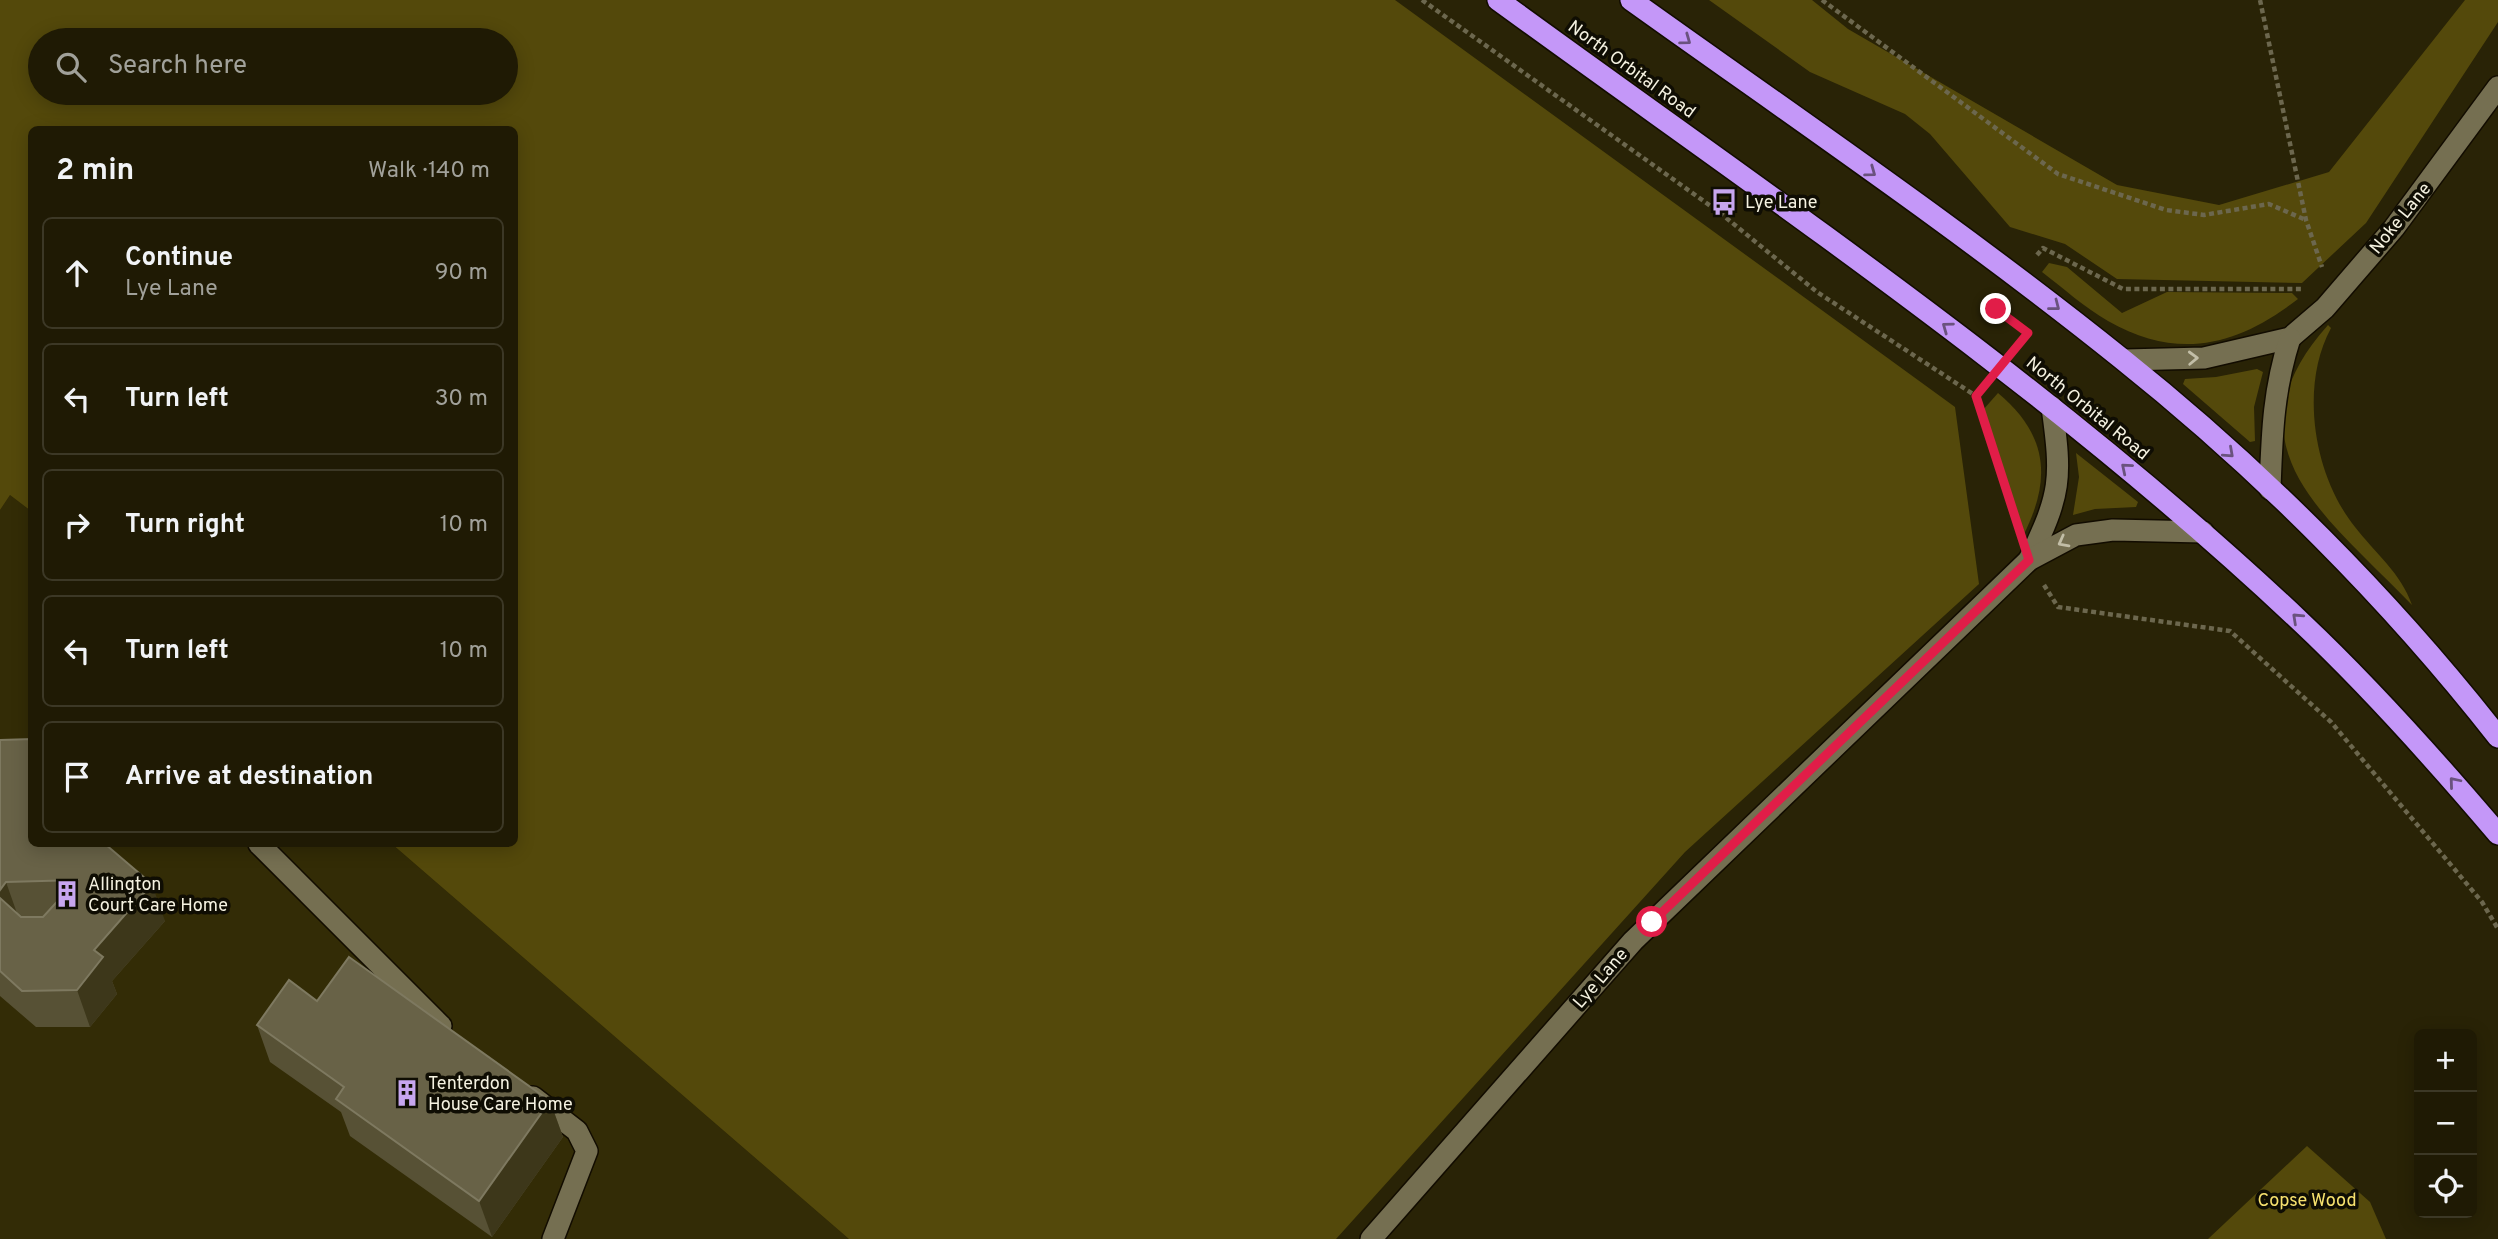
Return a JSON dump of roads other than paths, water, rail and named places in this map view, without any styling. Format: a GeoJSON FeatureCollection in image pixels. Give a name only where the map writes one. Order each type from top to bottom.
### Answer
{"type":"FeatureCollection","features":[{"type":"Feature","properties":{"kind":"highway","name":"North Orbital Road"},"geometry":{"type":"LineString","coordinates":[[1497,0],[2002,368],[2203,532],[2369,689],[2438,763],[2498,834]]}},
{"type":"Feature","properties":{"kind":"highway"},"geometry":{"type":"LineString","coordinates":[[1631,0],[2017,277],[2124,360],[2270,489],[2356,575],[2443,670],[2498,737]]}},
{"type":"Feature","properties":{"kind":"street","name":"Noke Lane"},"geometry":{"type":"LineString","coordinates":[[2124,360],[2204,358],[2290,338],[2325,308],[2393,228],[2498,87]]}},
{"type":"Feature","properties":{"kind":"street"},"geometry":{"type":"LineString","coordinates":[[2270,489],[2272,414],[2277,377],[2290,338]]}},
{"type":"Feature","properties":{"kind":"street","name":"Lye Lane"},"geometry":{"type":"LineString","coordinates":[[2029,560],[2057,495],[2060,470],[2052,407]]}},
{"type":"Feature","properties":{"kind":"street","name":"Lye Lane"},"geometry":{"type":"LineString","coordinates":[[1371,1239],[1633,941],[2029,560],[2076,535],[2113,530],[2203,532]]}},
{"type":"Feature","properties":{"kind":"street"},"geometry":{"type":"LineString","coordinates":[[262,847],[426,1015],[458,1040]]}},
{"type":"Feature","properties":{"kind":"street"},"geometry":{"type":"LineString","coordinates":[[512,1081],[577,1131],[587,1151],[553,1239]]}},
{"type":"Feature","properties":{"kind":"place","name":"Lye Lane"},"geometry":{"type":"Point","coordinates":[1724,202]}},
{"type":"Feature","properties":{"kind":"place","name":"Allington Court Care Home"},"geometry":{"type":"Point","coordinates":[67,894]}},
{"type":"Feature","properties":{"kind":"place","name":"Tenterdon House Care Home"},"geometry":{"type":"Point","coordinates":[407,1093]}},
{"type":"Feature","properties":{"kind":"park label","name":"Copse Wood"},"geometry":{"type":"Point","coordinates":[2307,1200]}}]}
